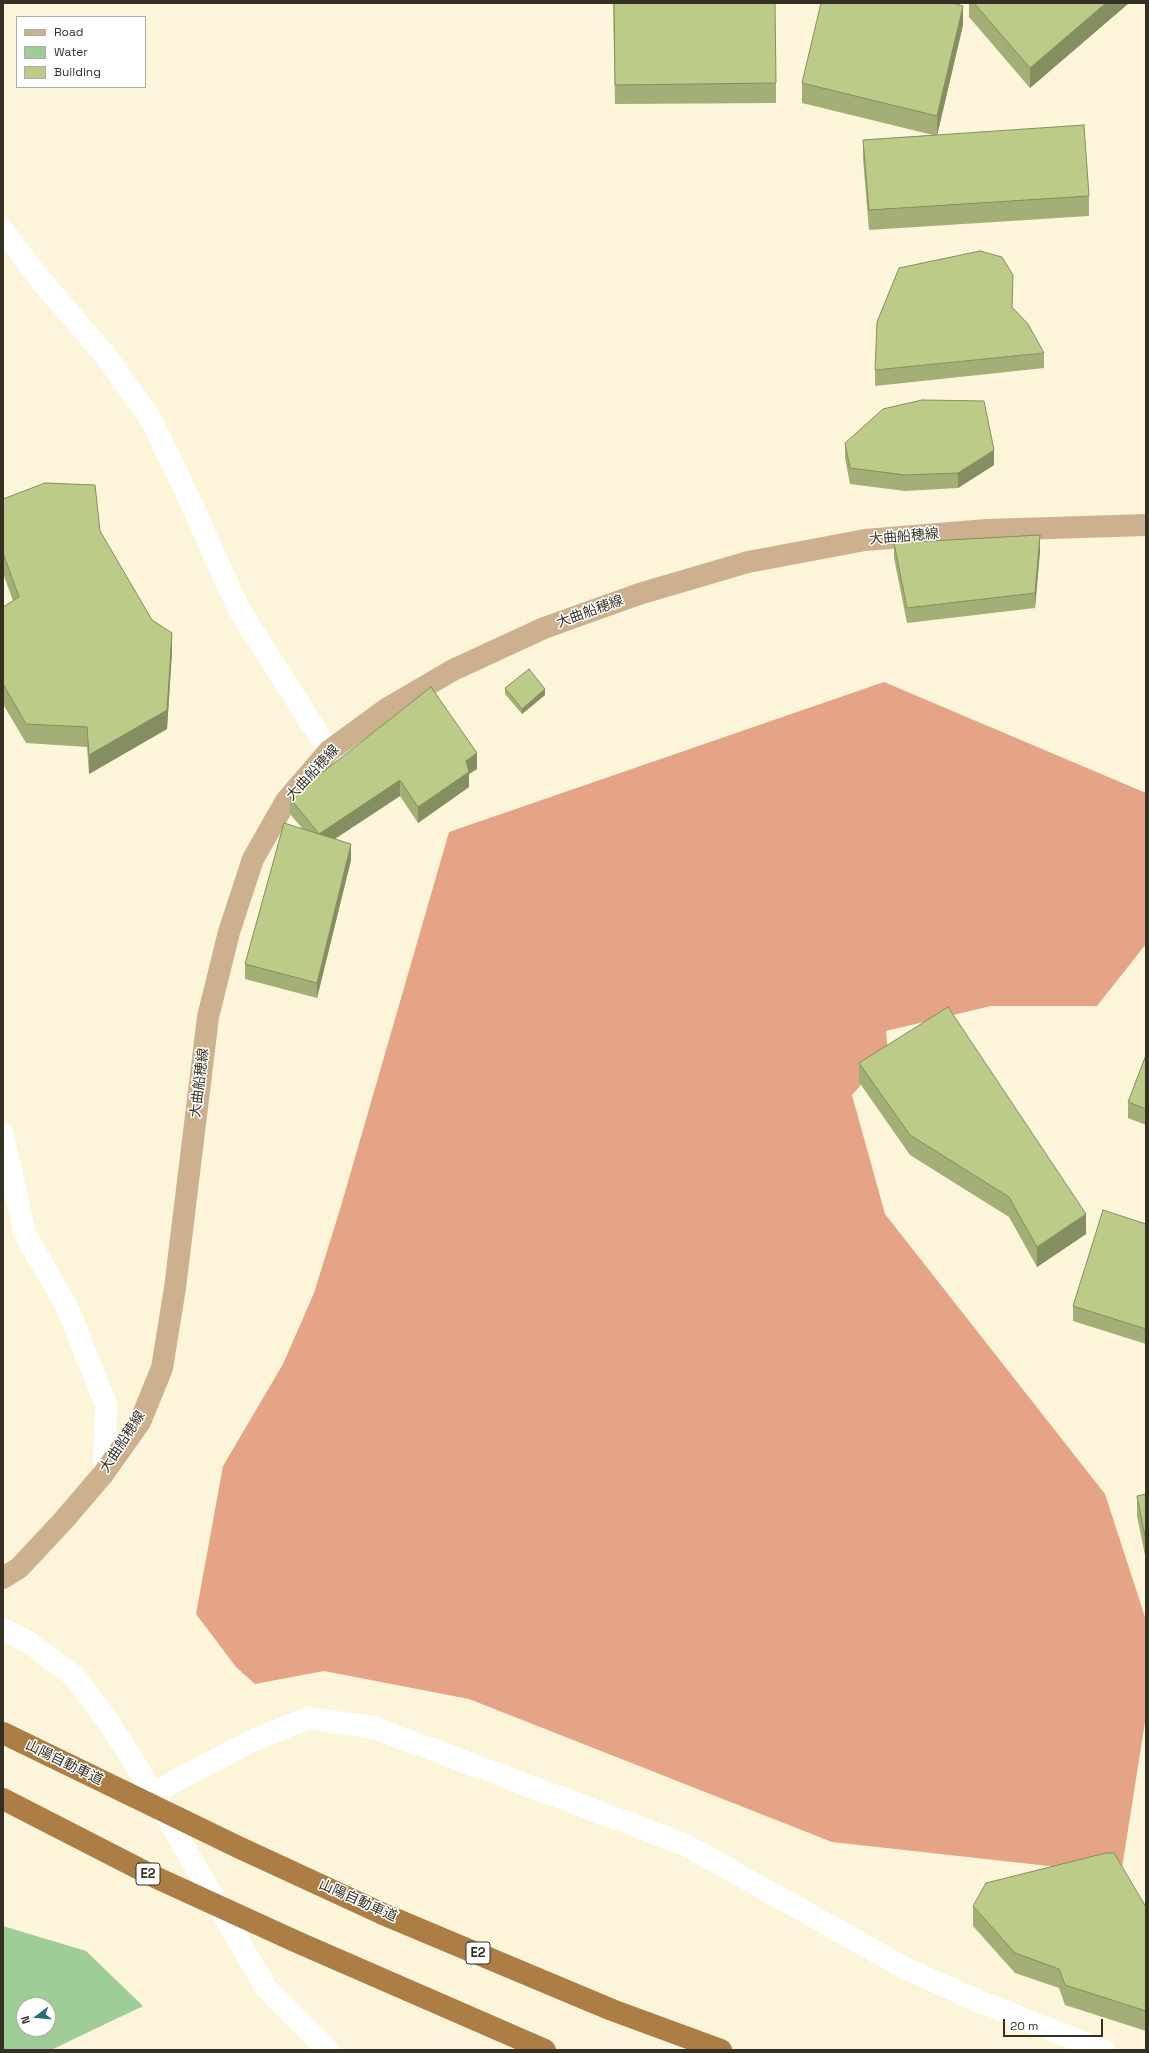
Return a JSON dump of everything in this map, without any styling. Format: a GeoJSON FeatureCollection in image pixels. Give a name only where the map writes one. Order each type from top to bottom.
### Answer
{"type":"FeatureCollection","features":[{"type":"Feature","properties":{"kind":"highway","name":"山陽自動車道"},"geometry":{"type":"LineString","coordinates":[[3,1734],[238,1847],[391,1917],[612,2010],[721,2050]]}},
{"type":"Feature","properties":{"kind":"highway","name":"E2"},"geometry":{"type":"LineString","coordinates":[[3,1799],[157,1878],[296,1942],[545,2050]]}},
{"type":"Feature","properties":{"kind":"main road","name":"大曲船穂線"},"geometry":{"type":"LineString","coordinates":[[3,1578],[19,1568],[63,1521],[104,1473],[140,1422],[162,1368],[175,1288],[208,1017],[229,932],[253,859],[286,801],[330,751],[388,708],[453,670],[544,628],[639,594],[748,562],[865,540],[988,530],[1146,525]]}},
{"type":"Feature","properties":{"kind":"street"},"geometry":{"type":"LineString","coordinates":[[3,230],[39,278],[104,354],[152,421],[238,608],[330,751]]}},
{"type":"Feature","properties":{"kind":"street"},"geometry":{"type":"LineString","coordinates":[[3,1135],[25,1234],[67,1307],[106,1404],[104,1473]]}},
{"type":"Feature","properties":{"kind":"street"},"geometry":{"type":"LineString","coordinates":[[3,1629],[27,1641],[74,1676],[110,1724],[153,1793],[266,1988],[328,2050]]}},
{"type":"Feature","properties":{"kind":"street"},"geometry":{"type":"LineString","coordinates":[[153,1793],[255,1739],[309,1718],[375,1728],[684,1844],[905,1968],[969,1997],[1103,2050]]}},
{"type":"Feature","properties":{"kind":"shaded area"},"geometry":{"type":"Polygon","coordinates":[[[884,682],[1146,793],[1146,944],[1097,1006],[991,1006],[886,1031],[888,1054],[852,1095],[885,1214],[1105,1494],[1146,1620],[1146,1716],[1121,1874],[832,1842],[469,1699],[324,1671],[255,1684],[236,1667],[196,1614],[223,1466],[283,1364],[314,1293],[341,1206],[449,832],[884,682]]]}},
{"type":"Feature","properties":{"kind":"water"},"geometry":{"type":"Polygon","coordinates":[[[3,1926],[86,1951],[143,2006],[51,2050],[3,2050],[3,1926]]]}},
{"type":"Feature","properties":{"kind":"building"},"geometry":{"type":"Polygon","coordinates":[[[614,3],[775,3],[776,83],[615,85],[614,3]]]}},
{"type":"Feature","properties":{"kind":"building"},"geometry":{"type":"Polygon","coordinates":[[[821,3],[953,3],[963,6],[937,116],[802,83],[821,3]]]}},
{"type":"Feature","properties":{"kind":"building"},"geometry":{"type":"Polygon","coordinates":[[[974,3],[1106,3],[1030,68],[974,3]]]}},
{"type":"Feature","properties":{"kind":"building"},"geometry":{"type":"Polygon","coordinates":[[[1084,125],[1089,196],[869,210],[863,140],[1084,125]]]}},
{"type":"Feature","properties":{"kind":"building"},"geometry":{"type":"Polygon","coordinates":[[[980,251],[1002,257],[1013,275],[1012,307],[1028,324],[1044,353],[875,370],[877,322],[899,268],[980,251]]]}},
{"type":"Feature","properties":{"kind":"building"},"geometry":{"type":"Polygon","coordinates":[[[922,400],[984,401],[994,450],[958,473],[905,475],[850,468],[845,443],[883,409],[922,400]]]}},
{"type":"Feature","properties":{"kind":"building"},"geometry":{"type":"Polygon","coordinates":[[[45,483],[95,485],[100,531],[152,620],[172,633],[167,710],[89,755],[87,727],[26,724],[3,684],[3,607],[19,597],[3,553],[3,499],[45,483]]]}},
{"type":"Feature","properties":{"kind":"building"},"geometry":{"type":"Polygon","coordinates":[[[1040,535],[1035,593],[907,608],[894,543],[1040,535]]]}},
{"type":"Feature","properties":{"kind":"building"},"geometry":{"type":"Polygon","coordinates":[[[529,669],[545,689],[522,709],[505,688],[529,669]]]}},
{"type":"Feature","properties":{"kind":"building"},"geometry":{"type":"Polygon","coordinates":[[[431,687],[477,753],[466,761],[469,772],[418,807],[400,780],[319,834],[290,798],[431,687]]]}},
{"type":"Feature","properties":{"kind":"building"},"geometry":{"type":"Polygon","coordinates":[[[284,823],[351,844],[317,983],[245,964],[284,823]]]}},
{"type":"Feature","properties":{"kind":"building"},"geometry":{"type":"Polygon","coordinates":[[[948,1007],[1086,1214],[1037,1247],[1009,1197],[910,1135],[859,1063],[948,1007]]]}},
{"type":"Feature","properties":{"kind":"building"},"geometry":{"type":"Polygon","coordinates":[[[1146,1055],[1146,1109],[1128,1102],[1146,1055]]]}},
{"type":"Feature","properties":{"kind":"building"},"geometry":{"type":"Polygon","coordinates":[[[1103,1210],[1146,1224],[1146,1329],[1073,1306],[1103,1210]]]}},
{"type":"Feature","properties":{"kind":"building"},"geometry":{"type":"Polygon","coordinates":[[[1146,1494],[1146,1541],[1137,1496],[1146,1494]]]}},
{"type":"Feature","properties":{"kind":"building"},"geometry":{"type":"Polygon","coordinates":[[[1106,1853],[1114,1853],[1146,1907],[1146,2011],[1065,1985],[1059,1969],[1015,1953],[973,1906],[986,1883],[1106,1853]]]}}]}
